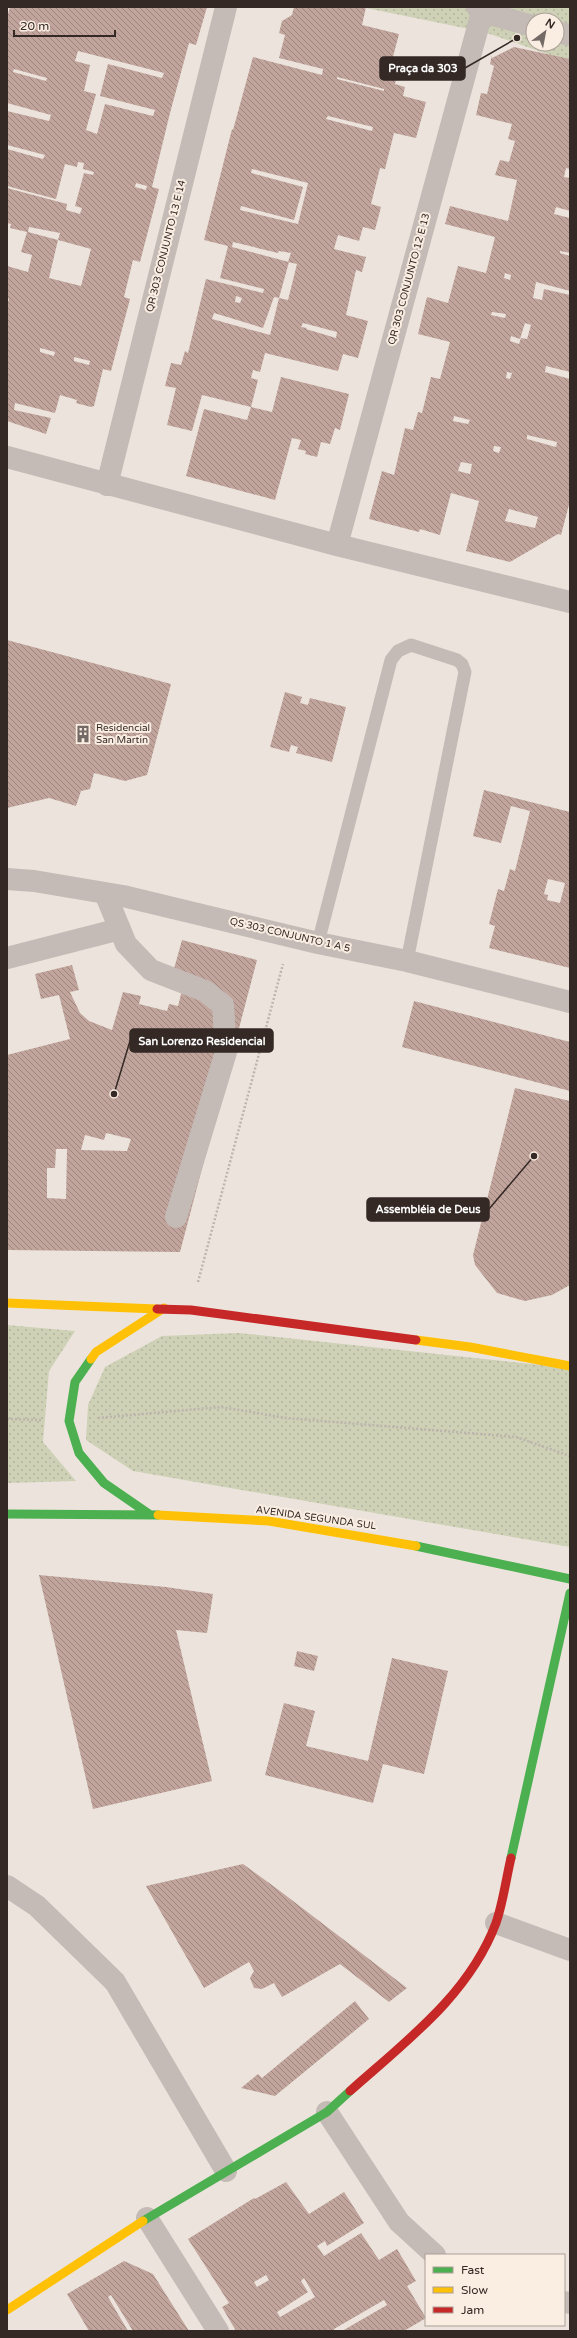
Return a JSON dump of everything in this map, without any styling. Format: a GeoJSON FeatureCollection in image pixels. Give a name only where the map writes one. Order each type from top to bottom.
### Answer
{"type":"FeatureCollection","features":[{"type":"Feature","properties":{"kind":"main road"},"geometry":{"type":"LineString","coordinates":[[7,1303],[191,1310],[470,1347],[570,1366]]}},
{"type":"Feature","properties":{"kind":"main road"},"geometry":{"type":"LineString","coordinates":[[149,1514],[104,1483],[79,1453],[68,1421],[75,1382],[96,1352],[164,1308]]}},
{"type":"Feature","properties":{"kind":"main road","name":"AVENIDA SEGUNDA SUL"},"geometry":{"type":"LineString","coordinates":[[7,1514],[149,1514],[269,1521],[362,1535],[570,1580]]}},
{"type":"Feature","properties":{"kind":"main road"},"geometry":{"type":"LineString","coordinates":[[7,2310],[147,2218],[327,2112],[443,2008],[472,1970],[496,1923],[570,1593]]}},
{"type":"Feature","properties":{"kind":"street","name":"QR 303 CONJUNTO 13 E 14"},"geometry":{"type":"LineString","coordinates":[[107,484],[226,7]]}},
{"type":"Feature","properties":{"kind":"street"},"geometry":{"type":"LineString","coordinates":[[479,10],[525,24]]}},
{"type":"Feature","properties":{"kind":"street","name":"QR 303 CONJUNTO 12 E 13"},"geometry":{"type":"LineString","coordinates":[[337,545],[479,10]]}},
{"type":"Feature","properties":{"kind":"street"},"geometry":{"type":"LineString","coordinates":[[7,457],[337,545],[570,601]]}},
{"type":"Feature","properties":{"kind":"street","name":"QS 303 CONJUNTO 1 A 5"},"geometry":{"type":"LineString","coordinates":[[7,879],[34,881],[105,893],[318,943],[407,962],[570,1002]]}},
{"type":"Feature","properties":{"kind":"street"},"geometry":{"type":"LineString","coordinates":[[105,893],[126,944],[151,970],[205,991],[223,1005],[226,1052],[176,1217]]}},
{"type":"Feature","properties":{"kind":"street"},"geometry":{"type":"LineString","coordinates":[[7,958],[120,929]]}},
{"type":"Feature","properties":{"kind":"street"},"geometry":{"type":"LineString","coordinates":[[7,1886],[37,1906],[115,1982],[226,2171]]}},
{"type":"Feature","properties":{"kind":"street"},"geometry":{"type":"LineString","coordinates":[[496,1923],[570,1950]]}},
{"type":"Feature","properties":{"kind":"street"},"geometry":{"type":"LineString","coordinates":[[327,2112],[399,2222],[434,2254]]}},
{"type":"Feature","properties":{"kind":"street"},"geometry":{"type":"LineString","coordinates":[[147,2218],[218,2331]]}},
{"type":"Feature","properties":{"kind":"lane"},"geometry":{"type":"LineString","coordinates":[[318,943],[391,660],[398,651],[411,645],[457,660],[462,664],[465,672],[407,962]]}},
{"type":"Feature","properties":{"kind":"path"},"geometry":{"type":"LineString","coordinates":[[191,1310],[291,936]]}},
{"type":"Feature","properties":{"kind":"path"},"geometry":{"type":"LineString","coordinates":[[7,1419],[68,1421],[221,1407],[286,1418],[516,1437],[570,1456]]}},
{"type":"Feature","properties":{"kind":"green space"},"geometry":{"type":"Polygon","coordinates":[[[361,7],[570,7],[570,62],[541,52],[565,52],[565,12],[525,12],[525,46],[484,32],[361,7]]]}},
{"type":"Feature","properties":{"kind":"green space"},"geometry":{"type":"Polygon","coordinates":[[[7,1325],[75,1331],[49,1371],[43,1442],[76,1481],[7,1483],[7,1325]]]}},
{"type":"Feature","properties":{"kind":"green space"},"geometry":{"type":"Polygon","coordinates":[[[239,1333],[570,1368],[570,1547],[133,1471],[86,1440],[88,1405],[105,1367],[162,1336],[239,1333]]]}},
{"type":"Feature","properties":{"kind":"building"},"geometry":{"type":"Polygon","coordinates":[[[10,7],[207,7],[196,45],[189,43],[170,113],[152,187],[159,189],[140,262],[133,260],[124,297],[130,299],[111,371],[103,369],[94,406],[91,407],[76,403],[77,400],[60,395],[55,413],[15,403],[14,410],[51,418],[46,434],[7,421],[7,305],[9,299],[7,298],[7,266],[28,272],[32,255],[21,252],[27,232],[10,228],[11,224],[7,223],[7,188],[67,204],[66,210],[80,214],[82,208],[75,206],[84,173],[93,175],[94,172],[83,169],[84,163],[78,162],[77,167],[65,164],[56,199],[7,186],[7,149],[43,159],[45,155],[7,145],[7,111],[49,121],[51,115],[7,103],[7,18],[10,7]],[[78,51],[75,61],[90,65],[84,91],[96,94],[86,130],[97,134],[105,104],[153,116],[155,110],[100,96],[108,64],[162,78],[164,73],[78,51]],[[14,69],[13,72],[46,81],[47,78],[14,69]],[[136,183],[135,187],[146,190],[147,186],[136,183]],[[29,227],[28,232],[58,240],[60,233],[29,227]],[[58,240],[49,278],[81,286],[91,249],[58,240]],[[40,348],[40,352],[54,356],[55,352],[40,348]],[[74,357],[74,361],[89,365],[90,361],[74,357]]]}},
{"type":"Feature","properties":{"kind":"building"},"geometry":{"type":"Polygon","coordinates":[[[294,7],[366,7],[362,25],[399,34],[390,68],[398,71],[395,84],[405,87],[403,96],[426,102],[416,138],[394,133],[385,169],[380,168],[371,204],[381,207],[375,230],[363,227],[359,241],[338,235],[334,249],[366,257],[362,272],[356,270],[346,315],[368,321],[358,358],[343,354],[338,371],[265,353],[260,372],[253,370],[251,378],[258,380],[251,407],[202,395],[192,431],[167,425],[176,388],[165,386],[171,363],[181,365],[185,351],[188,353],[206,279],[263,293],[264,289],[220,278],[228,246],[204,240],[232,129],[233,130],[253,57],[322,75],[323,69],[279,58],[285,35],[279,33],[282,21],[292,15],[294,7]],[[337,77],[337,79],[384,91],[384,89],[337,77]],[[328,116],[326,119],[372,131],[373,127],[328,116]],[[252,169],[251,173],[303,187],[294,220],[241,206],[240,210],[298,224],[308,183],[252,169]],[[233,242],[232,247],[288,262],[291,253],[279,251],[278,253],[233,242]],[[289,262],[279,298],[288,300],[297,264],[289,262]],[[236,296],[235,302],[240,303],[242,298],[236,296]],[[274,297],[263,328],[214,313],[212,319],[270,335],[279,298],[274,297]],[[303,323],[301,327],[307,328],[306,329],[336,338],[337,332],[303,323]]]}},
{"type":"Feature","properties":{"kind":"building"},"geometry":{"type":"Polygon","coordinates":[[[514,47],[525,49],[525,52],[537,52],[570,59],[570,169],[566,168],[564,177],[570,178],[570,211],[556,207],[554,214],[570,218],[570,253],[560,251],[560,253],[570,256],[570,291],[536,282],[533,298],[542,300],[544,289],[570,295],[570,372],[546,366],[545,372],[570,379],[570,501],[561,535],[558,534],[510,562],[466,551],[479,501],[451,493],[440,535],[420,529],[419,532],[369,519],[382,471],[394,475],[405,428],[413,430],[418,412],[422,413],[431,377],[440,379],[450,342],[418,334],[427,297],[448,303],[458,266],[486,273],[495,237],[445,224],[450,206],[508,221],[517,180],[495,175],[500,160],[509,162],[515,141],[508,139],[512,124],[476,115],[481,93],[487,94],[494,66],[490,64],[492,55],[492,58],[514,47]],[[505,273],[504,278],[510,280],[511,275],[505,273]],[[492,312],[491,315],[505,318],[506,314],[492,312]],[[525,323],[520,339],[511,336],[510,341],[519,344],[521,338],[527,339],[531,325],[525,323]],[[507,372],[506,378],[510,379],[512,373],[507,372]],[[454,416],[453,421],[468,424],[470,420],[454,416]],[[527,435],[527,439],[556,447],[557,442],[527,435]],[[494,446],[493,451],[499,453],[501,447],[494,446]],[[461,462],[458,471],[470,474],[472,464],[461,462]],[[509,509],[505,521],[535,528],[538,517],[509,509]]]}},
{"type":"Feature","properties":{"kind":"building"},"geometry":{"type":"Polygon","coordinates":[[[281,377],[349,394],[340,430],[335,428],[330,444],[321,442],[317,457],[305,454],[306,451],[298,449],[301,440],[292,438],[275,500],[186,476],[204,409],[247,420],[251,407],[272,412],[281,377]]]}},
{"type":"Feature","properties":{"kind":"building","name":"Residencial San Martin"},"geometry":{"type":"Polygon","coordinates":[[[7,640],[171,684],[147,775],[125,781],[94,773],[90,789],[81,791],[76,806],[49,798],[7,808],[7,640]]]}},
{"type":"Feature","properties":{"kind":"building"},"geometry":{"type":"Polygon","coordinates":[[[285,692],[302,697],[300,703],[308,705],[310,698],[346,707],[332,762],[296,753],[298,747],[291,745],[289,752],[270,747],[285,692]]]}},
{"type":"Feature","properties":{"kind":"building"},"geometry":{"type":"Polygon","coordinates":[[[484,790],[570,812],[570,968],[489,948],[495,926],[489,924],[498,889],[504,891],[510,869],[515,871],[530,811],[511,806],[501,843],[473,836],[484,790]],[[548,879],[544,894],[548,895],[547,900],[560,903],[565,883],[548,879]]]}},
{"type":"Feature","properties":{"kind":"building"},"geometry":{"type":"Polygon","coordinates":[[[182,940],[257,960],[180,1252],[7,1250],[7,1055],[70,1039],[59,995],[41,999],[35,974],[72,965],[79,990],[70,992],[80,1013],[89,1021],[112,1030],[123,992],[141,996],[139,1004],[167,1011],[169,1004],[178,1006],[185,979],[172,976],[182,940]],[[106,1133],[104,1140],[85,1135],[81,1150],[127,1151],[131,1139],[106,1133]],[[56,1149],[55,1168],[47,1168],[47,1198],[66,1199],[67,1149],[56,1149]]]}},
{"type":"Feature","properties":{"kind":"building"},"geometry":{"type":"Polygon","coordinates":[[[414,1001],[570,1042],[570,1091],[402,1047],[414,1001]]]}},
{"type":"Feature","properties":{"kind":"building"},"geometry":{"type":"Polygon","coordinates":[[[515,1088],[570,1101],[570,1285],[552,1295],[525,1301],[497,1293],[475,1265],[473,1255],[515,1088]]]}},
{"type":"Feature","properties":{"kind":"building"},"geometry":{"type":"Polygon","coordinates":[[[39,1575],[166,1587],[213,1594],[207,1633],[176,1630],[212,1781],[93,1809],[39,1575]]]}},
{"type":"Feature","properties":{"kind":"building"},"geometry":{"type":"Polygon","coordinates":[[[297,1651],[318,1656],[314,1671],[294,1666],[297,1651]]]}},
{"type":"Feature","properties":{"kind":"building"},"geometry":{"type":"Polygon","coordinates":[[[392,1658],[448,1671],[424,1774],[383,1764],[373,1803],[265,1775],[284,1703],[315,1711],[306,1746],[368,1761],[392,1658]]]}},
{"type":"Feature","properties":{"kind":"building"},"geometry":{"type":"Polygon","coordinates":[[[243,1864],[407,1988],[389,2002],[340,1964],[282,1997],[274,1983],[262,1989],[254,1988],[250,1978],[254,1971],[249,1962],[204,1988],[146,1886],[243,1864]]]}},
{"type":"Feature","properties":{"kind":"building"},"geometry":{"type":"Polygon","coordinates":[[[355,2001],[369,2019],[275,2096],[241,2088],[258,2074],[262,2078],[355,2001]]]}},
{"type":"Feature","properties":{"kind":"building"},"geometry":{"type":"Polygon","coordinates":[[[286,2182],[309,2214],[344,2192],[364,2223],[327,2246],[325,2241],[317,2246],[324,2256],[361,2233],[379,2260],[397,2249],[416,2281],[407,2286],[425,2319],[404,2331],[342,2331],[387,2305],[384,2300],[334,2329],[335,2331],[236,2331],[222,2307],[229,2303],[188,2239],[254,2198],[255,2199],[286,2182]],[[266,2275],[254,2282],[257,2287],[269,2280],[266,2275]],[[304,2278],[301,2281],[308,2292],[277,2312],[280,2317],[315,2297],[304,2278]]]}},
{"type":"Feature","properties":{"kind":"building"},"geometry":{"type":"Polygon","coordinates":[[[124,2261],[153,2274],[189,2331],[133,2331],[111,2295],[108,2297],[128,2331],[89,2331],[67,2294],[124,2261]]]}},
{"type":"Feature","properties":{"kind":"traffic: fast"},"geometry":{"type":"LineString","coordinates":[[91,1359],[75,1382],[69,1421],[79,1453],[104,1483],[149,1514]]}},
{"type":"Feature","properties":{"kind":"traffic: fast"},"geometry":{"type":"LineString","coordinates":[[7,1514],[158,1515]]}},
{"type":"Feature","properties":{"kind":"traffic: fast"},"geometry":{"type":"LineString","coordinates":[[416,1546],[570,1579]]}},
{"type":"Feature","properties":{"kind":"traffic: fast"},"geometry":{"type":"LineString","coordinates":[[511,1858],[570,1593]]}},
{"type":"Feature","properties":{"kind":"traffic: fast"},"geometry":{"type":"LineString","coordinates":[[143,2221],[327,2112],[350,2091]]}},
{"type":"Feature","properties":{"kind":"traffic: slow"},"geometry":{"type":"LineString","coordinates":[[7,1303],[157,1309]]}},
{"type":"Feature","properties":{"kind":"traffic: slow"},"geometry":{"type":"LineString","coordinates":[[91,1359],[96,1352],[164,1308]]}},
{"type":"Feature","properties":{"kind":"traffic: slow"},"geometry":{"type":"LineString","coordinates":[[416,1340],[470,1347],[570,1366]]}},
{"type":"Feature","properties":{"kind":"traffic: slow"},"geometry":{"type":"LineString","coordinates":[[158,1515],[269,1521],[416,1546]]}},
{"type":"Feature","properties":{"kind":"traffic: slow"},"geometry":{"type":"LineString","coordinates":[[7,2310],[143,2221]]}},
{"type":"Feature","properties":{"kind":"traffic: jam"},"geometry":{"type":"LineString","coordinates":[[157,1309],[191,1310],[416,1340]]}},
{"type":"Feature","properties":{"kind":"traffic: jam"},"geometry":{"type":"LineString","coordinates":[[350,2091],[434,2016],[470,1973],[484,1949],[496,1923],[503,1899],[511,1858]]}},
{"type":"Feature","properties":{"kind":"place","name":"Praça da 303"},"geometry":{"type":"Point","coordinates":[517,38]}},
{"type":"Feature","properties":{"kind":"place","name":"Residencial San Martin"},"geometry":{"type":"Point","coordinates":[83,734]}},
{"type":"Feature","properties":{"kind":"place","name":"San Lorenzo Residencial"},"geometry":{"type":"Point","coordinates":[114,1094]}},
{"type":"Feature","properties":{"kind":"place","name":"Assembléia de Deus"},"geometry":{"type":"Point","coordinates":[534,1156]}}]}
